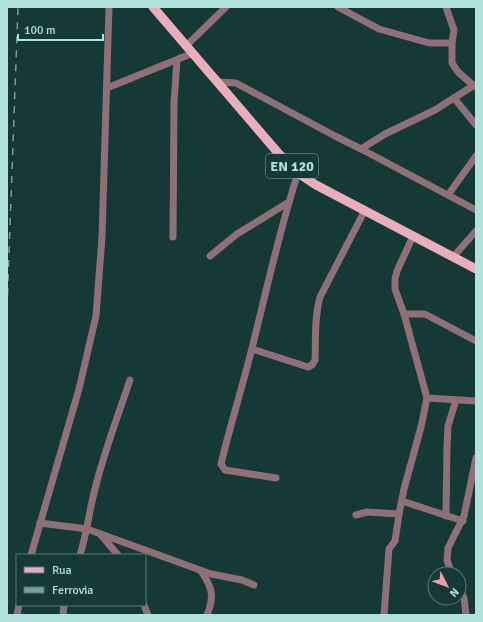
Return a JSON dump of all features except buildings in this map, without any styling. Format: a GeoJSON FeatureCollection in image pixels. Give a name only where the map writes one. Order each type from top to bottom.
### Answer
{"type":"FeatureCollection","features":[{"type":"Feature","properties":{"kind":"main road","name":"EN 120"},"geometry":{"type":"LineString","coordinates":[[153,7],[279,154],[298,173],[316,185],[476,268]]}},
{"type":"Feature","properties":{"kind":"street"},"geometry":{"type":"LineString","coordinates":[[31,554],[79,389],[96,316],[102,237],[110,7]]}},
{"type":"Feature","properties":{"kind":"street"},"geometry":{"type":"LineString","coordinates":[[338,7],[379,29],[429,43],[452,43]]}},
{"type":"Feature","properties":{"kind":"street"},"geometry":{"type":"LineString","coordinates":[[361,149],[379,137],[435,110],[475,85],[458,72],[452,62],[454,30],[446,7]]}},
{"type":"Feature","properties":{"kind":"street"},"geometry":{"type":"LineString","coordinates":[[107,88],[177,60],[189,50],[221,8]]}},
{"type":"Feature","properties":{"kind":"street"},"geometry":{"type":"LineString","coordinates":[[173,238],[174,102],[177,60]]}},
{"type":"Feature","properties":{"kind":"street"},"geometry":{"type":"LineString","coordinates":[[217,82],[236,83],[476,210]]}},
{"type":"Feature","properties":{"kind":"street"},"geometry":{"type":"LineString","coordinates":[[454,98],[476,125]]}},
{"type":"Feature","properties":{"kind":"street"},"geometry":{"type":"LineString","coordinates":[[448,195],[476,156]]}},
{"type":"Feature","properties":{"kind":"street"},"geometry":{"type":"LineString","coordinates":[[276,478],[225,470],[221,464],[252,350],[289,202],[298,173]]}},
{"type":"Feature","properties":{"kind":"street"},"geometry":{"type":"LineString","coordinates":[[210,256],[237,234],[289,202]]}},
{"type":"Feature","properties":{"kind":"street"},"geometry":{"type":"LineString","coordinates":[[252,350],[308,367],[312,365],[315,360],[316,309],[320,297],[365,210]]}},
{"type":"Feature","properties":{"kind":"street"},"geometry":{"type":"LineString","coordinates":[[453,257],[476,231]]}},
{"type":"Feature","properties":{"kind":"street"},"geometry":{"type":"LineString","coordinates":[[384,615],[388,549],[395,541],[399,514],[421,427],[426,398],[404,314],[395,289],[397,271],[413,236]]}},
{"type":"Feature","properties":{"kind":"street"},"geometry":{"type":"LineString","coordinates":[[404,314],[425,314],[476,341]]}},
{"type":"Feature","properties":{"kind":"street"},"geometry":{"type":"LineString","coordinates":[[80,554],[87,529],[94,489],[108,440],[130,380]]}},
{"type":"Feature","properties":{"kind":"street"},"geometry":{"type":"LineString","coordinates":[[426,398],[476,401]]}},
{"type":"Feature","properties":{"kind":"street"},"geometry":{"type":"LineString","coordinates":[[446,516],[448,426],[456,400]]}},
{"type":"Feature","properties":{"kind":"street"},"geometry":{"type":"LineString","coordinates":[[449,566],[447,560],[448,548],[462,521],[476,458]]}},
{"type":"Feature","properties":{"kind":"street"},"geometry":{"type":"LineString","coordinates":[[402,501],[462,521]]}},
{"type":"Feature","properties":{"kind":"street"},"geometry":{"type":"LineString","coordinates":[[356,515],[367,512],[399,514]]}},
{"type":"Feature","properties":{"kind":"street"},"geometry":{"type":"LineString","coordinates":[[40,522],[87,529],[212,574],[242,580],[254,585]]}},
{"type":"Feature","properties":{"kind":"street"},"geometry":{"type":"LineString","coordinates":[[100,534],[117,554]]}},
{"type":"Feature","properties":{"kind":"street"},"geometry":{"type":"LineString","coordinates":[[201,570],[210,584],[212,598],[207,615]]}},
{"type":"Feature","properties":{"kind":"railway"},"geometry":{"type":"LineString","coordinates":[[7,309],[18,7]]}}]}
